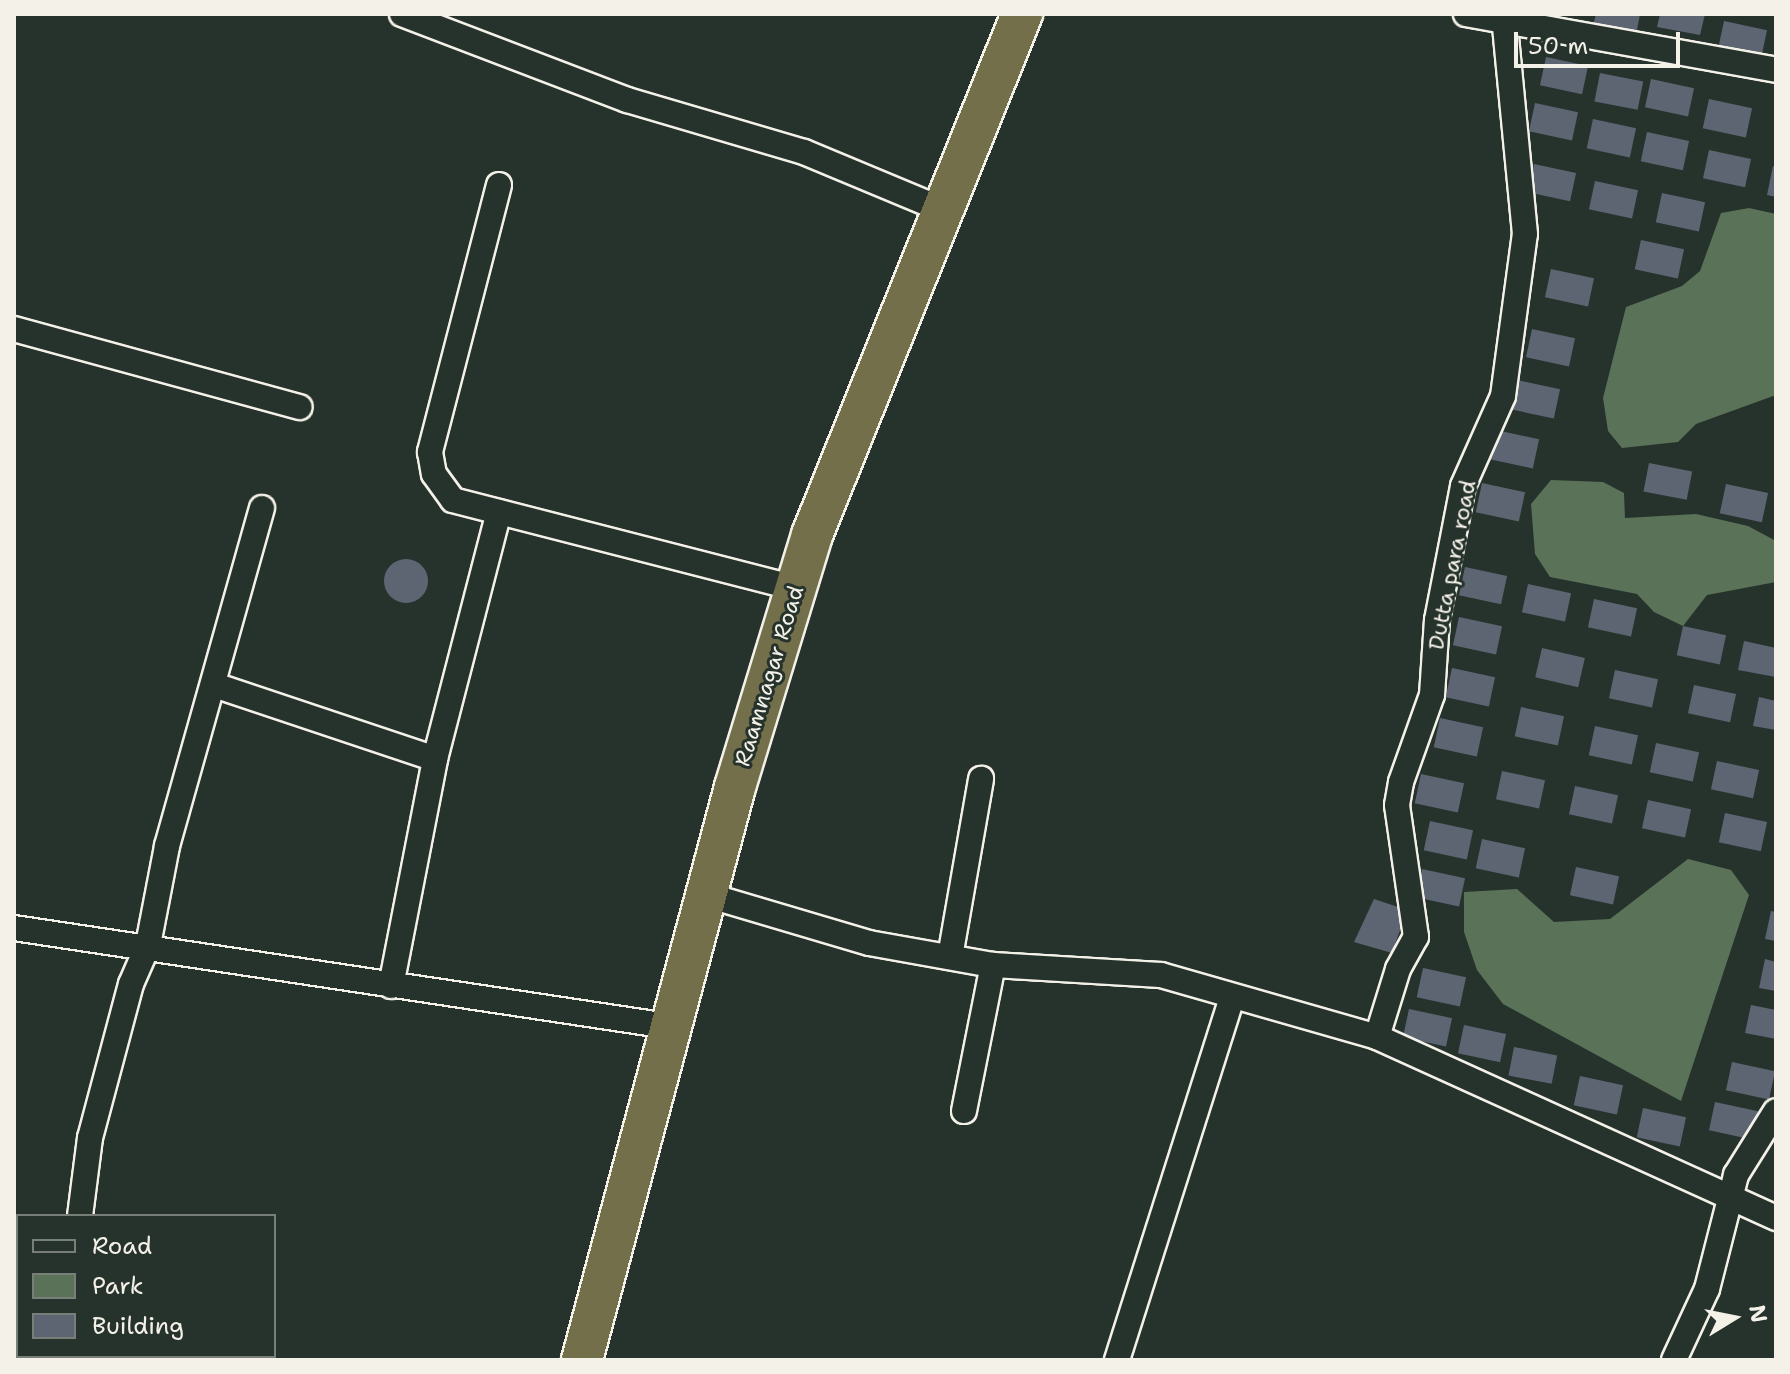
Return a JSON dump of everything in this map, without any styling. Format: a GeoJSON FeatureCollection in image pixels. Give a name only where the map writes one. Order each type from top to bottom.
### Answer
{"type":"FeatureCollection","features":[{"type":"Feature","properties":{"kind":"highway","name":"Raamnagar Road"},"geometry":{"type":"LineString","coordinates":[[582,1360],[668,1026],[796,588],[849,434],[948,212],[1022,14]]}},
{"type":"Feature","properties":{"kind":"street"},"geometry":{"type":"LineString","coordinates":[[1466,14],[1504,17],[1776,70]]}},
{"type":"Feature","properties":{"kind":"street"},"geometry":{"type":"LineString","coordinates":[[415,16],[627,100],[804,152],[948,212]]}},
{"type":"Feature","properties":{"kind":"street","name":"Dutta para road"},"geometry":{"type":"LineString","coordinates":[[1377,1037],[1398,969],[1416,937],[1397,805],[1401,782],[1432,695],[1437,620],[1463,486],[1503,396],[1525,234],[1504,17]]}},
{"type":"Feature","properties":{"kind":"street"},"geometry":{"type":"LineString","coordinates":[[499,185],[430,452],[434,474],[453,500],[796,588]]}},
{"type":"Feature","properties":{"kind":"street"},"geometry":{"type":"LineString","coordinates":[[14,329],[300,407]]}},
{"type":"Feature","properties":{"kind":"street"},"geometry":{"type":"LineString","coordinates":[[80,1214],[90,1138],[131,984],[148,945],[167,846],[262,508]]}},
{"type":"Feature","properties":{"kind":"street"},"geometry":{"type":"LineString","coordinates":[[391,986],[435,759],[499,512]]}},
{"type":"Feature","properties":{"kind":"street"},"geometry":{"type":"LineString","coordinates":[[214,685],[435,759]]}},
{"type":"Feature","properties":{"kind":"street"},"geometry":{"type":"LineString","coordinates":[[950,957],[981,779]]}},
{"type":"Feature","properties":{"kind":"street"},"geometry":{"type":"LineString","coordinates":[[707,895],[869,943],[993,965],[1136,972],[1377,1037],[1776,1218]]}},
{"type":"Feature","properties":{"kind":"street"},"geometry":{"type":"LineString","coordinates":[[14,928],[148,945],[391,986],[668,1026]]}},
{"type":"Feature","properties":{"kind":"street"},"geometry":{"type":"LineString","coordinates":[[964,1111],[993,965]]}},
{"type":"Feature","properties":{"kind":"street"},"geometry":{"type":"LineString","coordinates":[[1117,1360],[1232,997]]}},
{"type":"Feature","properties":{"kind":"street"},"geometry":{"type":"LineString","coordinates":[[1674,1360],[1707,1289],[1730,1195],[1745,1154],[1776,1111]]}},
{"type":"Feature","properties":{"kind":"green space"},"geometry":{"type":"Polygon","coordinates":[[[1749,208],[1776,214],[1776,395],[1696,424],[1678,442],[1622,448],[1608,431],[1603,398],[1626,307],[1682,286],[1700,271],[1721,213],[1749,208]]]}},
{"type":"Feature","properties":{"kind":"green space"},"geometry":{"type":"Polygon","coordinates":[[[1551,480],[1603,482],[1624,493],[1625,518],[1696,514],[1748,526],[1776,541],[1776,582],[1707,595],[1683,626],[1654,612],[1637,594],[1550,577],[1535,554],[1531,504],[1551,480]]]}},
{"type":"Feature","properties":{"kind":"green space"},"geometry":{"type":"Polygon","coordinates":[[[1688,859],[1731,870],[1749,895],[1681,1101],[1503,1004],[1477,970],[1464,932],[1464,892],[1517,889],[1554,922],[1610,919],[1688,859]]]}},
{"type":"Feature","properties":{"kind":"building"},"geometry":{"type":"Polygon","coordinates":[[[1596,14],[1640,14],[1636,35],[1593,26],[1596,14]]]}},
{"type":"Feature","properties":{"kind":"building"},"geometry":{"type":"Polygon","coordinates":[[[1660,14],[1705,14],[1700,35],[1657,27],[1660,14]]]}},
{"type":"Feature","properties":{"kind":"building"},"geometry":{"type":"Polygon","coordinates":[[[1724,21],[1767,30],[1761,59],[1718,49],[1724,21]]]}},
{"type":"Feature","properties":{"kind":"building"},"geometry":{"type":"Polygon","coordinates":[[[1546,57],[1588,66],[1582,94],[1540,85],[1546,57]]]}},
{"type":"Feature","properties":{"kind":"building"},"geometry":{"type":"Polygon","coordinates":[[[1600,73],[1643,81],[1638,110],[1594,101],[1600,73]]]}},
{"type":"Feature","properties":{"kind":"building"},"geometry":{"type":"Polygon","coordinates":[[[1651,79],[1694,88],[1688,117],[1645,107],[1651,79]]]}},
{"type":"Feature","properties":{"kind":"building"},"geometry":{"type":"Polygon","coordinates":[[[1709,99],[1752,108],[1746,137],[1703,128],[1709,99]]]}},
{"type":"Feature","properties":{"kind":"building"},"geometry":{"type":"Polygon","coordinates":[[[1535,103],[1578,112],[1572,141],[1529,131],[1535,103]]]}},
{"type":"Feature","properties":{"kind":"building"},"geometry":{"type":"Polygon","coordinates":[[[1593,119],[1636,128],[1630,157],[1587,148],[1593,119]]]}},
{"type":"Feature","properties":{"kind":"building"},"geometry":{"type":"Polygon","coordinates":[[[1647,132],[1689,141],[1683,170],[1641,161],[1647,132]]]}},
{"type":"Feature","properties":{"kind":"building"},"geometry":{"type":"Polygon","coordinates":[[[1709,150],[1751,159],[1745,187],[1703,178],[1709,150]]]}},
{"type":"Feature","properties":{"kind":"building"},"geometry":{"type":"Polygon","coordinates":[[[1534,164],[1576,173],[1570,201],[1528,192],[1534,164]]]}},
{"type":"Feature","properties":{"kind":"building"},"geometry":{"type":"Polygon","coordinates":[[[1773,166],[1776,167],[1776,197],[1767,195],[1773,166]]]}},
{"type":"Feature","properties":{"kind":"building"},"geometry":{"type":"Polygon","coordinates":[[[1595,181],[1638,190],[1632,219],[1589,209],[1595,181]]]}},
{"type":"Feature","properties":{"kind":"building"},"geometry":{"type":"Polygon","coordinates":[[[1662,193],[1705,202],[1699,231],[1656,222],[1662,193]]]}},
{"type":"Feature","properties":{"kind":"building"},"geometry":{"type":"Polygon","coordinates":[[[1641,240],[1684,249],[1678,278],[1635,269],[1641,240]]]}},
{"type":"Feature","properties":{"kind":"building"},"geometry":{"type":"Polygon","coordinates":[[[1551,269],[1594,278],[1588,307],[1545,297],[1551,269]]]}},
{"type":"Feature","properties":{"kind":"building"},"geometry":{"type":"Polygon","coordinates":[[[1532,329],[1575,338],[1569,367],[1526,357],[1532,329]]]}},
{"type":"Feature","properties":{"kind":"building"},"geometry":{"type":"Polygon","coordinates":[[[1517,380],[1560,389],[1554,418],[1511,409],[1517,380]]]}},
{"type":"Feature","properties":{"kind":"building"},"geometry":{"type":"Polygon","coordinates":[[[1496,430],[1539,439],[1533,468],[1490,459],[1496,430]]]}},
{"type":"Feature","properties":{"kind":"building"},"geometry":{"type":"Polygon","coordinates":[[[1649,463],[1692,471],[1687,500],[1643,491],[1649,463]]]}},
{"type":"Feature","properties":{"kind":"building"},"geometry":{"type":"Polygon","coordinates":[[[1482,483],[1525,492],[1519,521],[1476,512],[1482,483]]]}},
{"type":"Feature","properties":{"kind":"building"},"geometry":{"type":"Polygon","coordinates":[[[1726,484],[1768,493],[1762,522],[1720,513],[1726,484]]]}},
{"type":"Feature","properties":{"kind":"building"},"geometry":{"type":"Polygon","coordinates":[[[406,559],[422,565],[428,581],[422,597],[406,603],[390,597],[384,581],[390,565],[406,559]]]}},
{"type":"Feature","properties":{"kind":"building"},"geometry":{"type":"Polygon","coordinates":[[[1465,567],[1507,576],[1501,604],[1459,595],[1465,567]]]}},
{"type":"Feature","properties":{"kind":"building"},"geometry":{"type":"Polygon","coordinates":[[[1528,584],[1571,593],[1565,622],[1522,612],[1528,584]]]}},
{"type":"Feature","properties":{"kind":"building"},"geometry":{"type":"Polygon","coordinates":[[[1594,599],[1637,608],[1631,637],[1588,627],[1594,599]]]}},
{"type":"Feature","properties":{"kind":"building"},"geometry":{"type":"Polygon","coordinates":[[[1459,617],[1502,626],[1496,655],[1453,645],[1459,617]]]}},
{"type":"Feature","properties":{"kind":"building"},"geometry":{"type":"Polygon","coordinates":[[[1683,626],[1726,635],[1720,664],[1677,655],[1683,626]]]}},
{"type":"Feature","properties":{"kind":"building"},"geometry":{"type":"Polygon","coordinates":[[[1744,641],[1776,648],[1776,677],[1738,670],[1744,641]]]}},
{"type":"Feature","properties":{"kind":"building"},"geometry":{"type":"Polygon","coordinates":[[[1542,648],[1585,658],[1578,687],[1535,677],[1542,648]]]}},
{"type":"Feature","properties":{"kind":"building"},"geometry":{"type":"Polygon","coordinates":[[[1452,668],[1495,677],[1489,706],[1446,697],[1452,668]]]}},
{"type":"Feature","properties":{"kind":"building"},"geometry":{"type":"Polygon","coordinates":[[[1615,670],[1658,679],[1652,708],[1609,698],[1615,670]]]}},
{"type":"Feature","properties":{"kind":"building"},"geometry":{"type":"Polygon","coordinates":[[[1694,685],[1736,694],[1730,722],[1688,713],[1694,685]]]}},
{"type":"Feature","properties":{"kind":"building"},"geometry":{"type":"Polygon","coordinates":[[[1759,697],[1776,701],[1776,730],[1753,726],[1759,697]]]}},
{"type":"Feature","properties":{"kind":"building"},"geometry":{"type":"Polygon","coordinates":[[[1521,707],[1564,716],[1558,745],[1515,736],[1521,707]]]}},
{"type":"Feature","properties":{"kind":"building"},"geometry":{"type":"Polygon","coordinates":[[[1440,718],[1483,727],[1477,756],[1434,747],[1440,718]]]}},
{"type":"Feature","properties":{"kind":"building"},"geometry":{"type":"Polygon","coordinates":[[[1595,726],[1638,735],[1632,764],[1589,755],[1595,726]]]}},
{"type":"Feature","properties":{"kind":"building"},"geometry":{"type":"Polygon","coordinates":[[[1656,743],[1699,752],[1693,781],[1650,772],[1656,743]]]}},
{"type":"Feature","properties":{"kind":"building"},"geometry":{"type":"Polygon","coordinates":[[[1717,761],[1759,770],[1753,798],[1711,789],[1717,761]]]}},
{"type":"Feature","properties":{"kind":"building"},"geometry":{"type":"Polygon","coordinates":[[[1502,771],[1545,780],[1539,809],[1496,799],[1502,771]]]}},
{"type":"Feature","properties":{"kind":"building"},"geometry":{"type":"Polygon","coordinates":[[[1421,774],[1464,783],[1458,812],[1415,803],[1421,774]]]}},
{"type":"Feature","properties":{"kind":"building"},"geometry":{"type":"Polygon","coordinates":[[[1575,786],[1618,795],[1612,824],[1569,814],[1575,786]]]}},
{"type":"Feature","properties":{"kind":"building"},"geometry":{"type":"Polygon","coordinates":[[[1648,800],[1691,809],[1685,838],[1642,828],[1648,800]]]}},
{"type":"Feature","properties":{"kind":"building"},"geometry":{"type":"Polygon","coordinates":[[[1725,813],[1767,822],[1761,851],[1719,842],[1725,813]]]}},
{"type":"Feature","properties":{"kind":"building"},"geometry":{"type":"Polygon","coordinates":[[[1430,821],[1473,830],[1467,859],[1424,850],[1430,821]]]}},
{"type":"Feature","properties":{"kind":"building"},"geometry":{"type":"Polygon","coordinates":[[[1482,839],[1525,848],[1519,877],[1476,868],[1482,839]]]}},
{"type":"Feature","properties":{"kind":"building"},"geometry":{"type":"Polygon","coordinates":[[[1576,867],[1619,876],[1613,905],[1570,895],[1576,867]]]}},
{"type":"Feature","properties":{"kind":"building"},"geometry":{"type":"Polygon","coordinates":[[[1422,869],[1465,878],[1459,907],[1416,897],[1422,869]]]}},
{"type":"Feature","properties":{"kind":"building"},"geometry":{"type":"Polygon","coordinates":[[[1374,899],[1407,910],[1392,953],[1354,942],[1374,899]]]}},
{"type":"Feature","properties":{"kind":"building"},"geometry":{"type":"Polygon","coordinates":[[[1771,911],[1776,912],[1776,941],[1765,939],[1771,911]]]}},
{"type":"Feature","properties":{"kind":"building"},"geometry":{"type":"Polygon","coordinates":[[[1765,959],[1776,962],[1776,991],[1759,988],[1765,959]]]}},
{"type":"Feature","properties":{"kind":"building"},"geometry":{"type":"Polygon","coordinates":[[[1423,968],[1466,977],[1460,1006],[1417,997],[1423,968]]]}},
{"type":"Feature","properties":{"kind":"building"},"geometry":{"type":"Polygon","coordinates":[[[1751,1005],[1776,1010],[1776,1039],[1745,1033],[1751,1005]]]}},
{"type":"Feature","properties":{"kind":"building"},"geometry":{"type":"Polygon","coordinates":[[[1409,1009],[1452,1018],[1446,1047],[1403,1037],[1409,1009]]]}},
{"type":"Feature","properties":{"kind":"building"},"geometry":{"type":"Polygon","coordinates":[[[1464,1025],[1506,1034],[1500,1062],[1458,1053],[1464,1025]]]}},
{"type":"Feature","properties":{"kind":"building"},"geometry":{"type":"Polygon","coordinates":[[[1514,1047],[1557,1055],[1552,1084],[1508,1075],[1514,1047]]]}},
{"type":"Feature","properties":{"kind":"building"},"geometry":{"type":"Polygon","coordinates":[[[1732,1062],[1775,1071],[1769,1100],[1726,1090],[1732,1062]]]}},
{"type":"Feature","properties":{"kind":"building"},"geometry":{"type":"Polygon","coordinates":[[[1580,1076],[1623,1085],[1617,1114],[1574,1105],[1580,1076]]]}},
{"type":"Feature","properties":{"kind":"building"},"geometry":{"type":"Polygon","coordinates":[[[1715,1102],[1758,1111],[1752,1140],[1709,1130],[1715,1102]]]}},
{"type":"Feature","properties":{"kind":"building"},"geometry":{"type":"Polygon","coordinates":[[[1643,1108],[1686,1117],[1680,1146],[1637,1137],[1643,1108]]]}}]}
